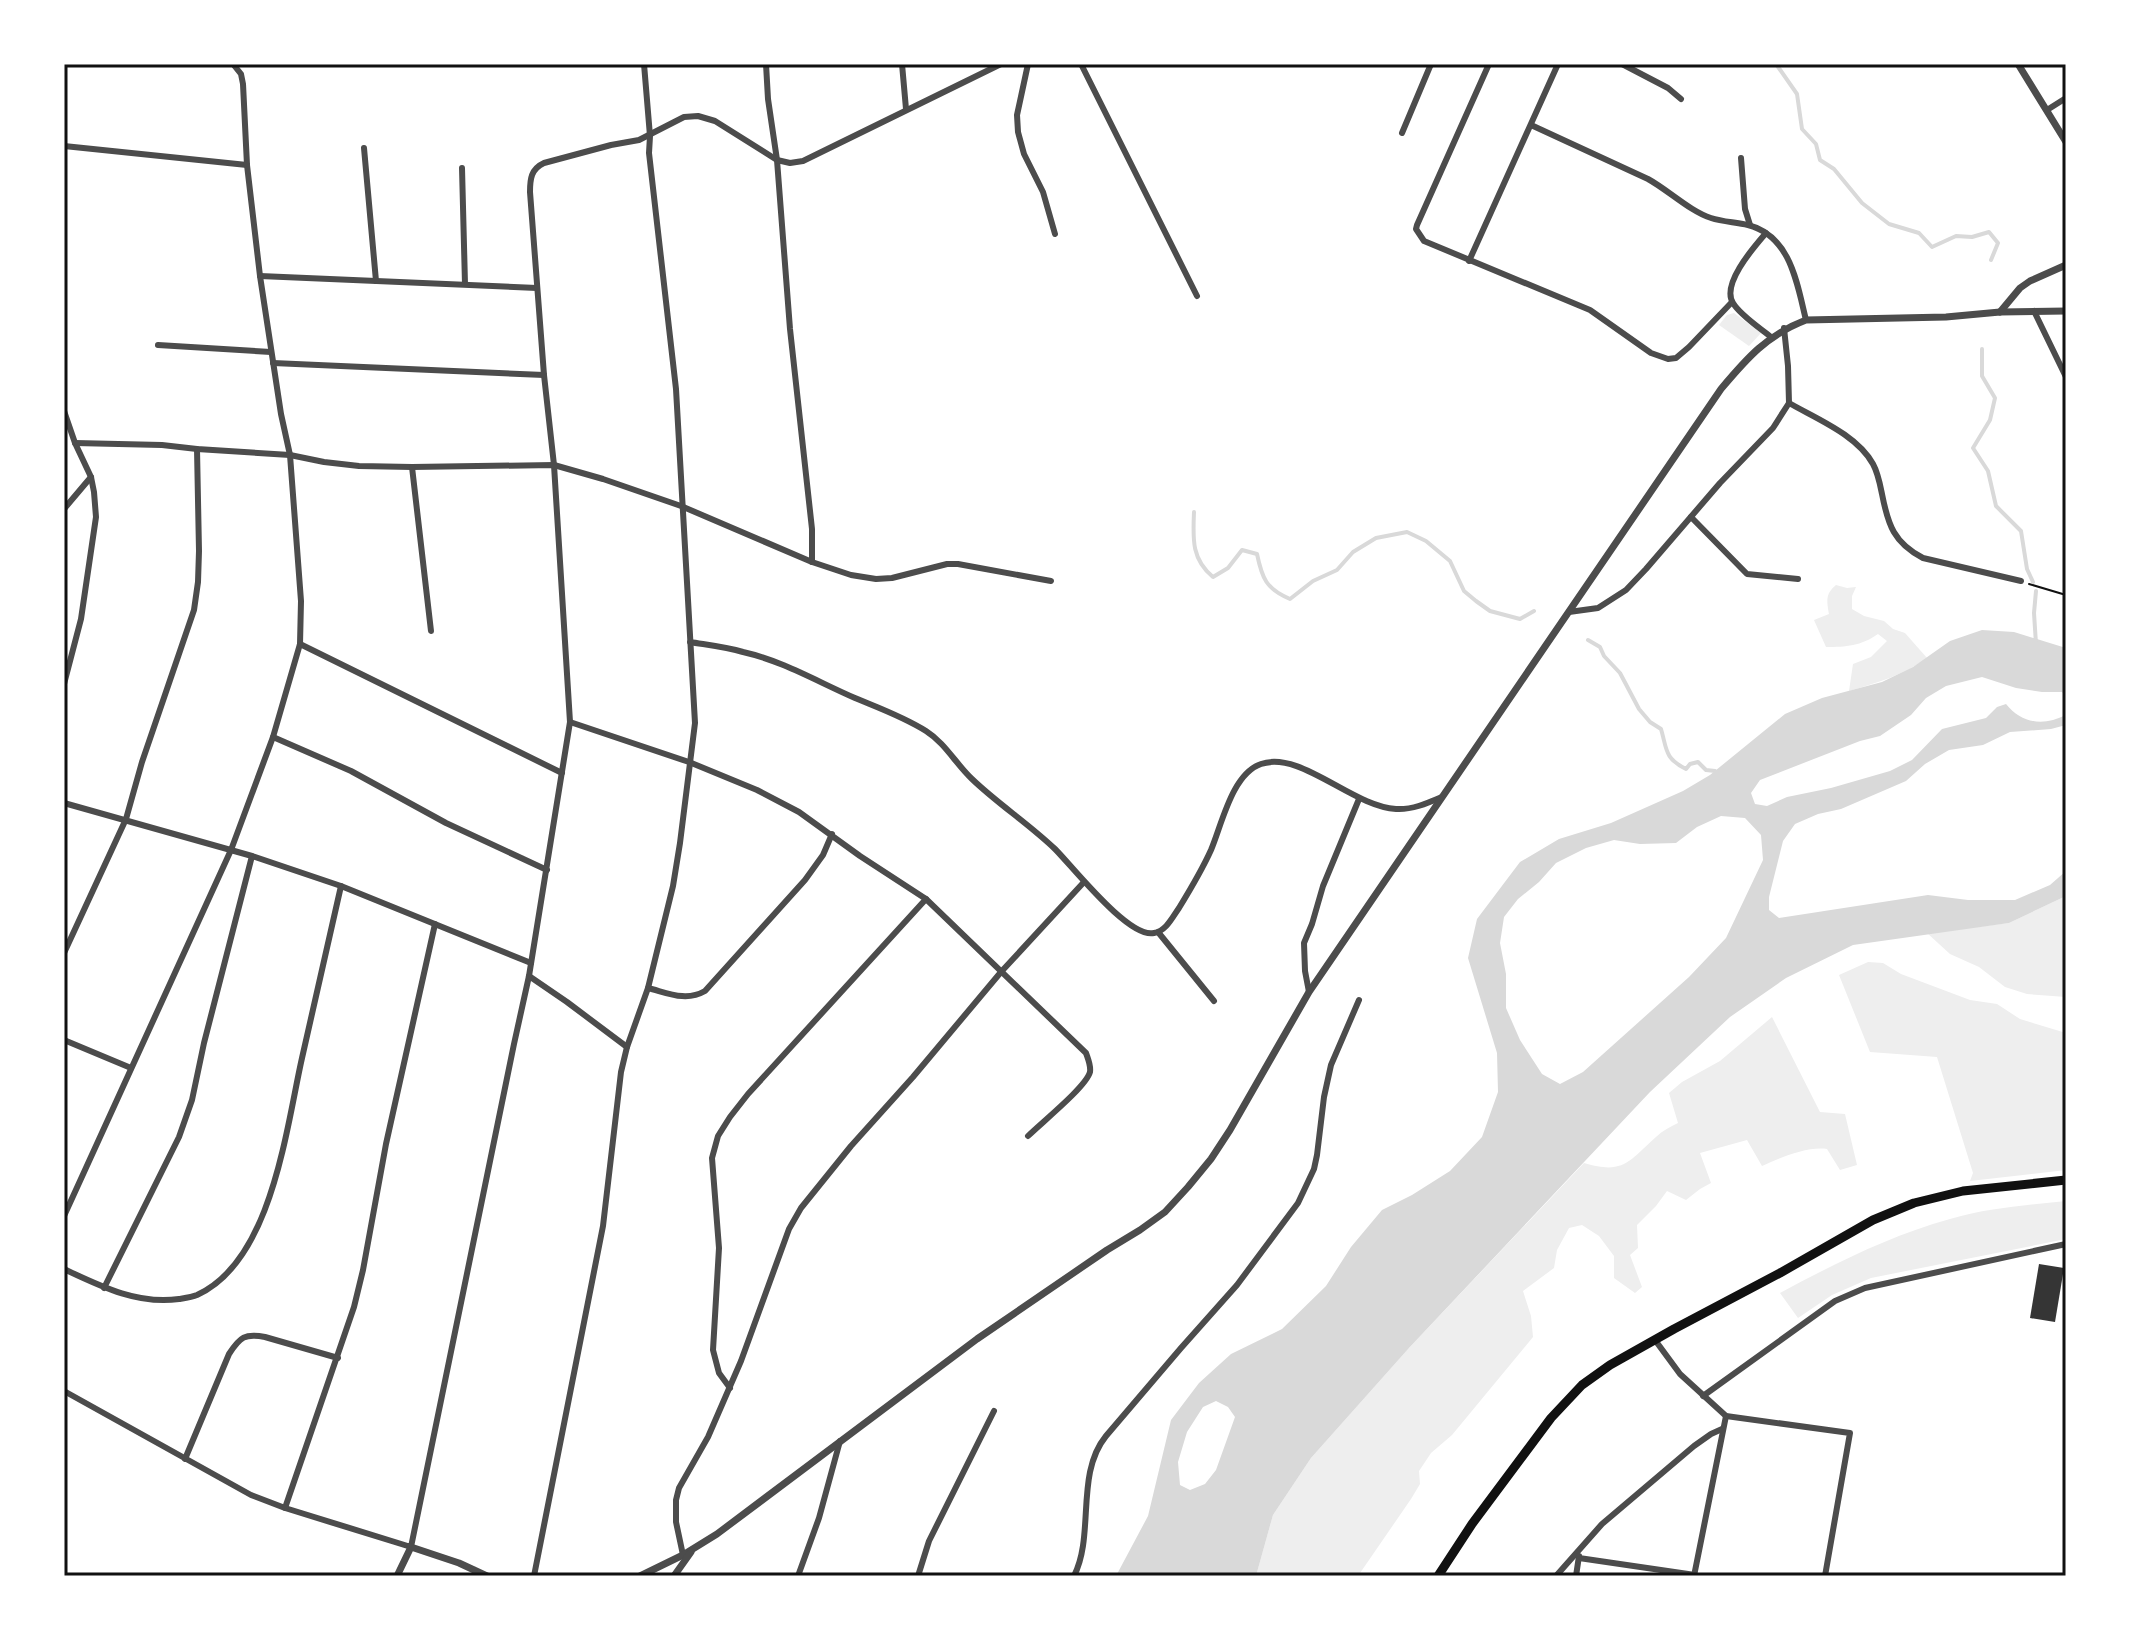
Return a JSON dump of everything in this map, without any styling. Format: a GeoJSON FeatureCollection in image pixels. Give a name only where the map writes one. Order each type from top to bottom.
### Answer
{"type":"FeatureCollection","features":[{"type":"Feature","properties":{"kind":"main road"},"geometry":{"type":"LineString","coordinates":[[1438,1576],[1505,1480],[1568,1398],[1595,1375],[1873,1220],[1914,1203],[1963,1191],[2066,1180]]}},
{"type":"Feature","properties":{"kind":"street"},"geometry":{"type":"LineString","coordinates":[[64,1216],[231,850],[273,737],[300,644],[301,601],[290,455],[260,276],[247,165],[243,84],[241,74],[233,64]]}},
{"type":"Feature","properties":{"kind":"street"},"geometry":{"type":"LineString","coordinates":[[534,1576],[603,1226],[621,1072],[648,988],[675,872],[695,723],[676,389],[649,153],[644,64]]}},
{"type":"Feature","properties":{"kind":"street"},"geometry":{"type":"LineString","coordinates":[[766,64],[812,529],[812,562]]}},
{"type":"Feature","properties":{"kind":"street"},"geometry":{"type":"LineString","coordinates":[[902,64],[906,109]]}},
{"type":"Feature","properties":{"kind":"street"},"geometry":{"type":"LineString","coordinates":[[397,1576],[411,1547],[529,976],[570,722],[554,465],[530,192],[533,170],[557,159],[639,140],[684,117],[698,116],[715,121],[777,160],[790,163],[803,161],[1001,64]]}},
{"type":"Feature","properties":{"kind":"street"},"geometry":{"type":"LineString","coordinates":[[1028,64],[1017,115],[1018,132],[1024,154],[1043,192],[1055,234]]}},
{"type":"Feature","properties":{"kind":"street"},"geometry":{"type":"LineString","coordinates":[[1081,64],[1197,296]]}},
{"type":"Feature","properties":{"kind":"street"},"geometry":{"type":"LineString","coordinates":[[1402,133],[1431,64]]}},
{"type":"Feature","properties":{"kind":"street"},"geometry":{"type":"LineString","coordinates":[[1489,64],[1416,229],[1424,241],[1590,310],[1651,353],[1668,359],[1676,358],[1689,347],[1732,302]]}},
{"type":"Feature","properties":{"kind":"street"},"geometry":{"type":"LineString","coordinates":[[1469,261],[1558,64]]}},
{"type":"Feature","properties":{"kind":"street"},"geometry":{"type":"LineString","coordinates":[[1622,64],[1668,88],[1681,99]]}},
{"type":"Feature","properties":{"kind":"street"},"geometry":{"type":"LineString","coordinates":[[2018,64],[2066,142]]}},
{"type":"Feature","properties":{"kind":"street"},"geometry":{"type":"LineString","coordinates":[[2047,110],[2066,98]]}},
{"type":"Feature","properties":{"kind":"street"},"geometry":{"type":"LineString","coordinates":[[1531,125],[1648,179],[1699,213],[1750,225],[1766,233],[1790,261],[1806,320]]}},
{"type":"Feature","properties":{"kind":"street"},"geometry":{"type":"LineString","coordinates":[[64,146],[247,165]]}},
{"type":"Feature","properties":{"kind":"street"},"geometry":{"type":"LineString","coordinates":[[364,148],[376,281]]}},
{"type":"Feature","properties":{"kind":"street"},"geometry":{"type":"LineString","coordinates":[[1741,158],[1745,209],[1750,225]]}},
{"type":"Feature","properties":{"kind":"street"},"geometry":{"type":"LineString","coordinates":[[462,168],[465,284]]}},
{"type":"Feature","properties":{"kind":"street"},"geometry":{"type":"LineString","coordinates":[[1766,233],[1749,253],[1733,281],[1730,294],[1732,302],[1771,337]]}},
{"type":"Feature","properties":{"kind":"street"},"geometry":{"type":"LineString","coordinates":[[2000,312],[2020,288],[2066,265]]}},
{"type":"Feature","properties":{"kind":"street"},"geometry":{"type":"LineString","coordinates":[[260,276],[537,288]]}},
{"type":"Feature","properties":{"kind":"street"},"geometry":{"type":"LineString","coordinates":[[2034,311],[2066,377]]}},
{"type":"Feature","properties":{"kind":"street"},"geometry":{"type":"LineString","coordinates":[[640,1576],[717,1534],[977,1339],[1165,1212],[1188,1187],[1230,1130],[1309,992],[1721,389],[1771,337],[1784,328],[1806,320],[2066,311]]}},
{"type":"Feature","properties":{"kind":"street"},"geometry":{"type":"LineString","coordinates":[[1569,612],[1598,608],[1613,600],[1646,569],[1720,483],[1773,428],[1789,403],[1784,328]]}},
{"type":"Feature","properties":{"kind":"street"},"geometry":{"type":"LineString","coordinates":[[158,345],[271,352]]}},
{"type":"Feature","properties":{"kind":"street"},"geometry":{"type":"LineString","coordinates":[[273,363],[544,375]]}},
{"type":"Feature","properties":{"kind":"street"},"geometry":{"type":"LineString","coordinates":[[1789,403],[1862,449],[1874,466],[1891,527],[1898,541],[1912,552],[1923,558],[2021,581]]}},
{"type":"Feature","properties":{"kind":"street"},"geometry":{"type":"LineString","coordinates":[[64,411],[91,477],[96,517],[81,619],[64,684]]}},
{"type":"Feature","properties":{"kind":"street"},"geometry":{"type":"LineString","coordinates":[[75,443],[162,445],[290,455],[359,466],[554,465],[681,506],[812,562],[851,575],[892,578],[958,564],[1051,581]]}},
{"type":"Feature","properties":{"kind":"street"},"geometry":{"type":"LineString","coordinates":[[64,953],[126,819],[142,762],[194,610],[199,551],[197,449]]}},
{"type":"Feature","properties":{"kind":"street"},"geometry":{"type":"LineString","coordinates":[[412,467],[431,631]]}},
{"type":"Feature","properties":{"kind":"street"},"geometry":{"type":"LineString","coordinates":[[64,509],[91,477]]}},
{"type":"Feature","properties":{"kind":"street"},"geometry":{"type":"LineString","coordinates":[[1691,517],[1747,574],[1798,579]]}},
{"type":"Feature","properties":{"kind":"street"},"geometry":{"type":"LineString","coordinates":[[690,642],[744,652],[783,665],[929,732],[970,778],[1055,849],[1131,927],[1147,934],[1166,927],[1190,891],[1210,852],[1229,800],[1251,768],[1262,763],[1283,762],[1380,807],[1396,809],[1425,804],[1442,797]]}},
{"type":"Feature","properties":{"kind":"street"},"geometry":{"type":"LineString","coordinates":[[300,644],[562,773]]}},
{"type":"Feature","properties":{"kind":"street"},"geometry":{"type":"LineString","coordinates":[[570,722],[689,762],[757,790],[799,812],[926,899],[1086,1053],[1090,1062],[1090,1072],[1083,1083],[1028,1136]]}},
{"type":"Feature","properties":{"kind":"street"},"geometry":{"type":"LineString","coordinates":[[273,737],[351,771],[436,818],[547,870]]}},
{"type":"Feature","properties":{"kind":"street"},"geometry":{"type":"LineString","coordinates":[[1309,992],[1304,943],[1323,886],[1359,799]]}},
{"type":"Feature","properties":{"kind":"street"},"geometry":{"type":"LineString","coordinates":[[64,803],[252,856],[341,886],[531,963]]}},
{"type":"Feature","properties":{"kind":"street"},"geometry":{"type":"LineString","coordinates":[[648,988],[685,997],[705,991],[805,880],[823,855],[832,834]]}},
{"type":"Feature","properties":{"kind":"street"},"geometry":{"type":"LineString","coordinates":[[104,1288],[179,1137],[192,1100],[252,856]]}},
{"type":"Feature","properties":{"kind":"street"},"geometry":{"type":"LineString","coordinates":[[683,1555],[676,1522],[679,1488],[708,1437],[730,1388],[789,1229],[801,1208],[1001,972],[1084,882]]}},
{"type":"Feature","properties":{"kind":"street"},"geometry":{"type":"LineString","coordinates":[[64,1269],[104,1288],[139,1298],[166,1301],[196,1296],[219,1280],[237,1261],[255,1232],[280,1164],[341,886]]}},
{"type":"Feature","properties":{"kind":"street"},"geometry":{"type":"LineString","coordinates":[[730,1388],[719,1373],[713,1350],[719,1248],[712,1158],[718,1136],[748,1094],[926,899]]}},
{"type":"Feature","properties":{"kind":"street"},"geometry":{"type":"LineString","coordinates":[[285,1508],[354,1307],[386,1144],[435,924]]}},
{"type":"Feature","properties":{"kind":"street"},"geometry":{"type":"LineString","coordinates":[[1158,932],[1214,1001]]}},
{"type":"Feature","properties":{"kind":"street"},"geometry":{"type":"LineString","coordinates":[[529,976],[627,1047]]}},
{"type":"Feature","properties":{"kind":"street"},"geometry":{"type":"LineString","coordinates":[[1074,1576],[1081,1558],[1096,1450],[1237,1285],[1298,1203],[1314,1169],[1326,1081],[1359,1000]]}},
{"type":"Feature","properties":{"kind":"street"},"geometry":{"type":"LineString","coordinates":[[64,1040],[131,1068]]}},
{"type":"Feature","properties":{"kind":"street"},"geometry":{"type":"LineString","coordinates":[[1703,1396],[1835,1301],[1865,1288],[2066,1244]]}},
{"type":"Feature","properties":{"kind":"street"},"geometry":{"type":"LineString","coordinates":[[185,1459],[229,1354],[245,1336],[265,1337],[338,1358]]}},
{"type":"Feature","properties":{"kind":"street"},"geometry":{"type":"LineString","coordinates":[[1655,1340],[1676,1369],[1726,1416],[1850,1433],[1825,1576]]}},
{"type":"Feature","properties":{"kind":"street"},"geometry":{"type":"LineString","coordinates":[[64,1391],[251,1495],[459,1563],[487,1576]]}},
{"type":"Feature","properties":{"kind":"street"},"geometry":{"type":"LineString","coordinates":[[918,1576],[929,1541],[994,1411]]}},
{"type":"Feature","properties":{"kind":"street"},"geometry":{"type":"LineString","coordinates":[[1579,1554],[1694,1576],[1726,1416]]}},
{"type":"Feature","properties":{"kind":"street"},"geometry":{"type":"LineString","coordinates":[[1556,1576],[1579,1554],[1602,1524],[1694,1446],[1722,1429]]}},
{"type":"Feature","properties":{"kind":"street"},"geometry":{"type":"LineString","coordinates":[[798,1576],[819,1518],[840,1441]]}},
{"type":"Feature","properties":{"kind":"street"},"geometry":{"type":"LineString","coordinates":[[674,1576],[692,1550]]}},
{"type":"Feature","properties":{"kind":"street"},"geometry":{"type":"LineString","coordinates":[[1576,1576],[1579,1554]]}},
{"type":"Feature","properties":{"kind":"path"},"geometry":{"type":"LineString","coordinates":[[2021,581],[2066,595]]}},
{"type":"Feature","properties":{"kind":"shaded area"},"geometry":{"type":"Polygon","coordinates":[[[1734,313],[1761,333],[1749,346],[1719,325],[1727,315],[1734,313]]]}},
{"type":"Feature","properties":{"kind":"shaded area"},"geometry":{"type":"Polygon","coordinates":[[[1836,585],[1856,587],[1852,609],[1905,633],[1927,658],[1899,674],[1849,691],[1853,664],[1871,657],[1887,641],[1878,634],[1853,645],[1826,647],[1814,620],[1829,614],[1828,598],[1836,585]]]}},
{"type":"Feature","properties":{"kind":"shaded area"},"geometry":{"type":"Polygon","coordinates":[[[1982,630],[2014,632],[2066,648],[2066,696],[2062,692],[2016,688],[1982,677],[1946,686],[1926,698],[1911,715],[1880,736],[1760,780],[1751,793],[1755,804],[1767,806],[1787,797],[1890,771],[1912,760],[1942,729],[1986,718],[1997,707],[2006,704],[2019,716],[2034,721],[2050,721],[2066,715],[2066,725],[2010,732],[1983,745],[1949,750],[1925,764],[1906,781],[1841,809],[1795,824],[1783,841],[1769,897],[1769,910],[1779,918],[1928,895],[1968,900],[2015,900],[2050,885],[2066,871],[2066,896],[2009,923],[1853,945],[1786,978],[1730,1017],[1650,1092],[1409,1348],[1311,1458],[1273,1515],[1256,1576],[1116,1576],[1148,1516],[1171,1420],[1199,1383],[1231,1354],[1282,1329],[1326,1286],[1351,1247],[1382,1210],[1450,1171],[1482,1137],[1498,1092],[1497,1053],[1468,958],[1477,919],[1520,862],[1559,839],[1611,823],[1683,791],[1710,775],[1785,714],[1822,698],[1882,682],[1913,667],[1950,641],[1982,630]],[[1721,816],[1697,827],[1676,843],[1640,844],[1614,840],[1586,848],[1556,863],[1518,899],[1504,917],[1500,943],[1506,974],[1506,1008],[1520,1040],[1542,1074],[1560,1084],[1583,1072],[1689,977],[1726,938],[1763,860],[1761,835],[1745,818],[1721,816]],[[1216,1401],[1203,1407],[1187,1432],[1178,1462],[1180,1485],[1190,1490],[1205,1484],[1216,1470],[1235,1417],[1228,1407],[1216,1401]]]}},
{"type":"Feature","properties":{"kind":"shaded area"},"geometry":{"type":"Polygon","coordinates":[[[2066,896],[2066,997],[2027,994],[2005,987],[1979,967],[1950,954],[1927,933],[2009,923],[2066,896]]]}},
{"type":"Feature","properties":{"kind":"shaded area"},"geometry":{"type":"Polygon","coordinates":[[[1868,962],[1883,963],[1901,974],[1970,1000],[1997,1004],[2020,1019],[2066,1033],[2066,1170],[1970,1181],[1973,1173],[1937,1057],[1870,1052],[1839,975],[1868,962]]]}},
{"type":"Feature","properties":{"kind":"shaded area"},"geometry":{"type":"Polygon","coordinates":[[[1772,1017],[1820,1112],[1845,1114],[1857,1165],[1840,1170],[1827,1149],[1811,1149],[1762,1166],[1747,1140],[1700,1153],[1711,1183],[1686,1200],[1667,1191],[1637,1225],[1638,1248],[1630,1255],[1642,1287],[1635,1293],[1614,1278],[1614,1256],[1599,1236],[1582,1225],[1569,1228],[1557,1250],[1554,1268],[1523,1291],[1531,1316],[1533,1337],[1452,1435],[1431,1453],[1419,1471],[1420,1484],[1358,1576],[1256,1576],[1273,1515],[1311,1458],[1409,1348],[1584,1163],[1608,1167],[1625,1164],[1632,1159],[1661,1133],[1678,1123],[1669,1093],[1682,1082],[1720,1061],[1772,1017]]]}},
{"type":"Feature","properties":{"kind":"shaded area"},"geometry":{"type":"Polygon","coordinates":[[[2066,1201],[2066,1239],[1871,1278],[1832,1295],[1798,1318],[1780,1293],[1862,1252],[1927,1226],[1978,1212],[2066,1201]]]}},
{"type":"Feature","properties":{"kind":"building"},"geometry":{"type":"Polygon","coordinates":[[[2039,1264],[2064,1268],[2055,1322],[2030,1318],[2039,1264]]]}},
{"type":"Feature","properties":{"kind":"waterway"},"geometry":{"type":"LineString","coordinates":[[1776,64],[1797,94],[1802,129],[1816,144],[1820,160],[1834,169],[1862,203],[1889,224],[1919,233],[1932,247],[1956,236],[1972,237],[1989,232],[1998,243],[1991,260]]}},
{"type":"Feature","properties":{"kind":"waterway"},"geometry":{"type":"LineString","coordinates":[[1982,349],[1982,376],[1995,398],[1990,420],[1973,448],[1988,471],[1996,506],[2021,531],[2027,569],[2033,582]]}},
{"type":"Feature","properties":{"kind":"waterway"},"geometry":{"type":"LineString","coordinates":[[1194,512],[1197,555],[1213,577],[1228,568],[1242,550],[1257,554],[1266,582],[1290,599],[1313,581],[1337,570],[1353,552],[1376,538],[1407,532],[1426,541],[1450,561],[1464,591],[1490,611],[1520,619],[1534,611]]}},
{"type":"Feature","properties":{"kind":"waterway"},"geometry":{"type":"LineString","coordinates":[[2036,591],[2036,644]]}},
{"type":"Feature","properties":{"kind":"waterway"},"geometry":{"type":"LineString","coordinates":[[1588,640],[1600,647],[1620,673],[1639,709],[1661,729],[1674,761],[1686,769],[1698,762],[1706,770],[1716,773]]}}]}
